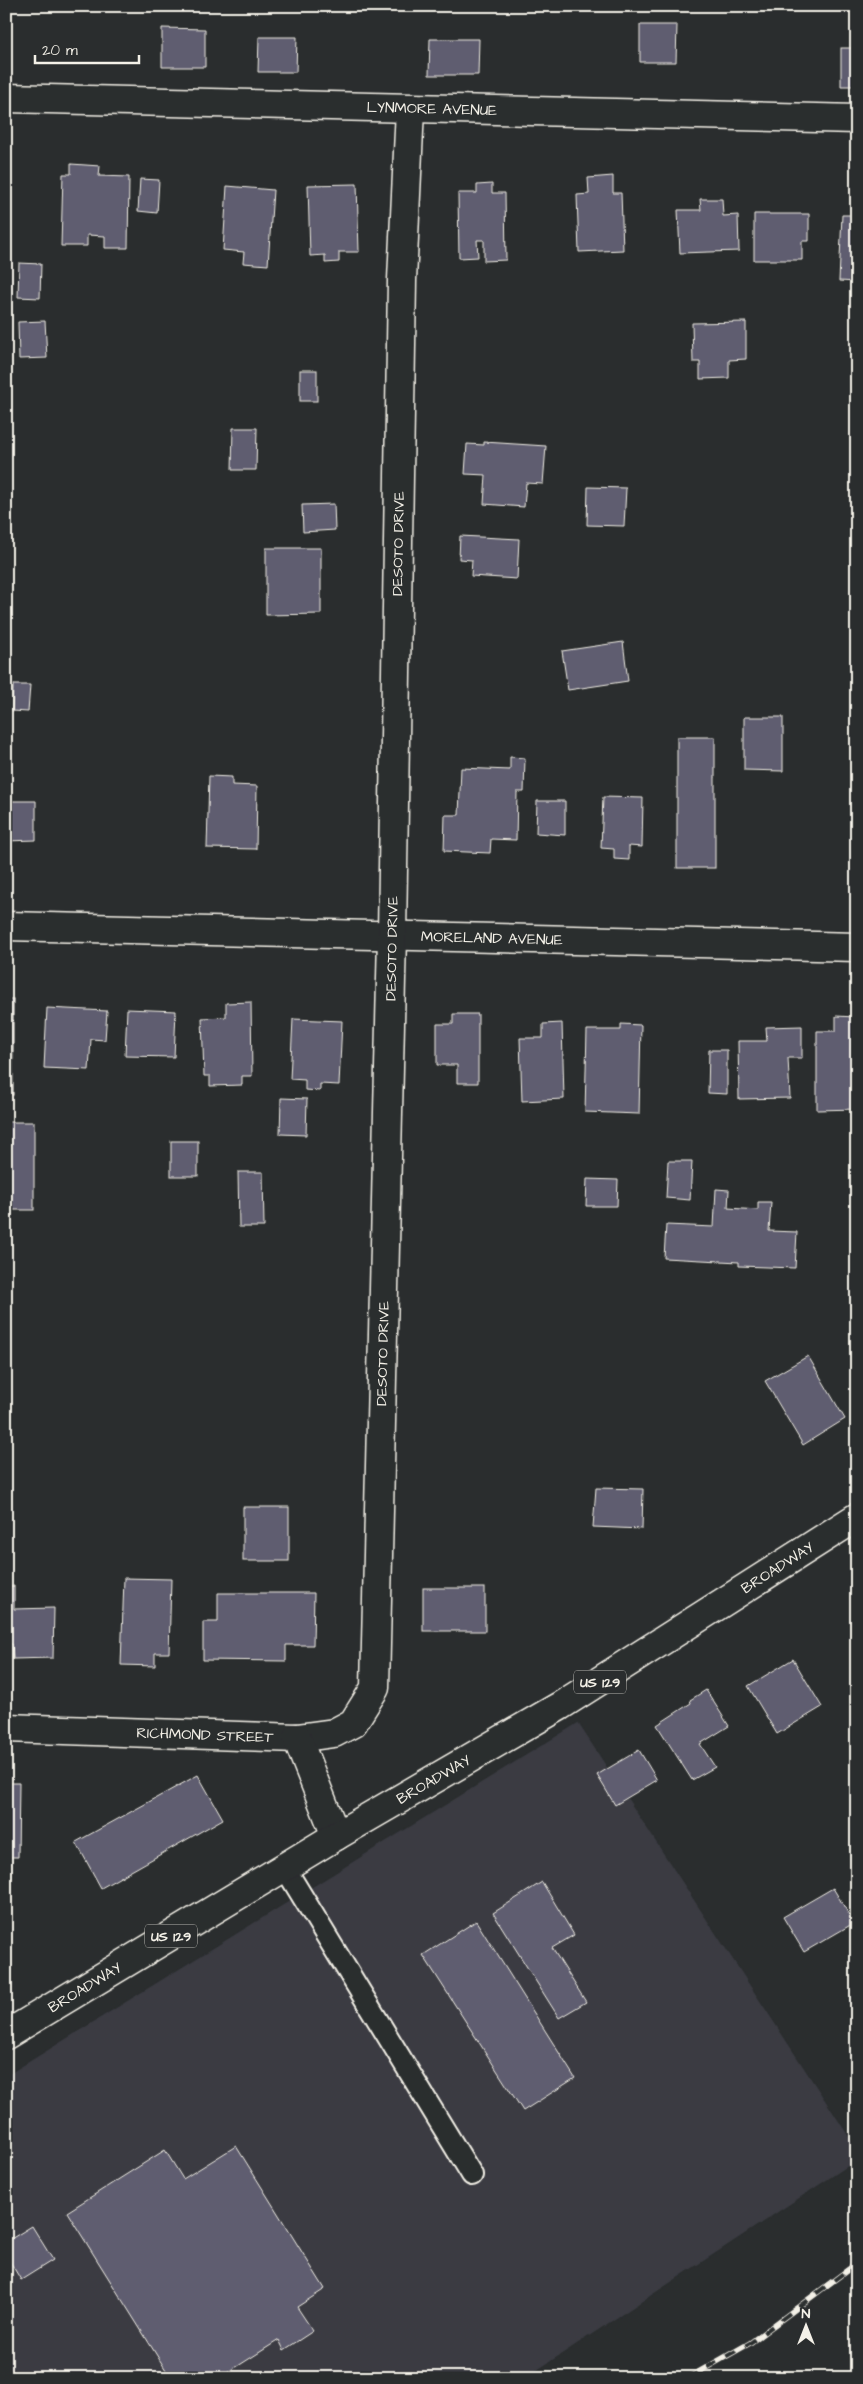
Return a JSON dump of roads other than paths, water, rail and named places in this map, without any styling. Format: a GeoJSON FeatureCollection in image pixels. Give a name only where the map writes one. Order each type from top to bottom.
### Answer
{"type":"FeatureCollection","features":[{"type":"Feature","properties":{"kind":"street","name":"LYNMORE AVENUE"},"geometry":{"type":"LineString","coordinates":[[6,98],[857,119]]}},
{"type":"Feature","properties":{"kind":"street","name":"DESOTO DRIVE"},"geometry":{"type":"LineString","coordinates":[[297,1738],[334,1733],[354,1723],[375,1688],[392,935],[402,280],[410,109]]}},
{"type":"Feature","properties":{"kind":"street","name":"MORELAND AVENUE"},"geometry":{"type":"LineString","coordinates":[[6,926],[857,947]]}},
{"type":"Feature","properties":{"kind":"street","name":"BROADWAY"},"geometry":{"type":"LineString","coordinates":[[6,2035],[336,1836],[560,1706],[857,1518]]}},
{"type":"Feature","properties":{"kind":"street","name":"RICHMOND STREET"},"geometry":{"type":"LineString","coordinates":[[6,1728],[297,1738]]}},
{"type":"Feature","properties":{"kind":"street"},"geometry":{"type":"LineString","coordinates":[[297,1738],[336,1836]]}},
{"type":"Feature","properties":{"kind":"lane"},"geometry":{"type":"LineString","coordinates":[[285,1868],[472,2174]]}},
{"type":"Feature","properties":{"kind":"railway"},"geometry":{"type":"LineString","coordinates":[[688,2378],[750,2343],[857,2263]]}}]}
